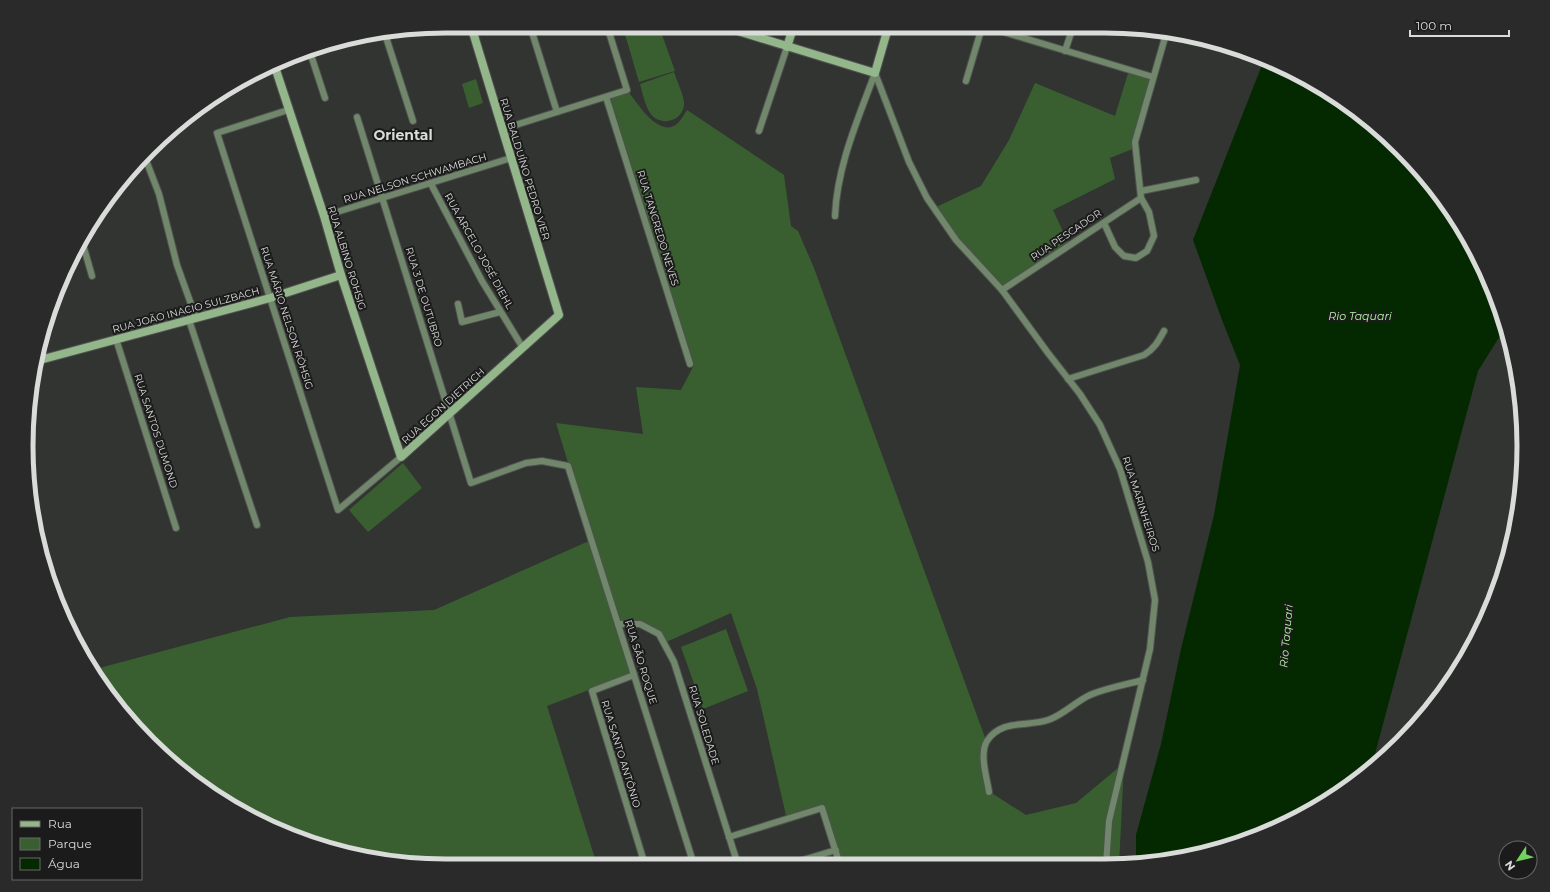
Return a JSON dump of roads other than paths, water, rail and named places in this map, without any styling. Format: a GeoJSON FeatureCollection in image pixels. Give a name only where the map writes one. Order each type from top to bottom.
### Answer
{"type":"FeatureCollection","features":[{"type":"Feature","properties":{"kind":"street","name":"RUA BALDUÍNO PEDRO VIER"},"geometry":{"type":"LineString","coordinates":[[473,33],[559,315]]}},
{"type":"Feature","properties":{"kind":"street"},"geometry":{"type":"LineString","coordinates":[[533,33],[557,112]]}},
{"type":"Feature","properties":{"kind":"street"},"geometry":{"type":"LineString","coordinates":[[503,129],[627,90],[609,33]]}},
{"type":"Feature","properties":{"kind":"street"},"geometry":{"type":"LineString","coordinates":[[744,33],[875,73]]}},
{"type":"Feature","properties":{"kind":"street"},"geometry":{"type":"LineString","coordinates":[[759,131],[791,33]]}},
{"type":"Feature","properties":{"kind":"street"},"geometry":{"type":"LineString","coordinates":[[835,216],[838,192],[849,146],[875,73],[887,33]]}},
{"type":"Feature","properties":{"kind":"street"},"geometry":{"type":"LineString","coordinates":[[966,81],[980,33]]}},
{"type":"Feature","properties":{"kind":"street"},"geometry":{"type":"LineString","coordinates":[[1006,33],[1153,77]]}},
{"type":"Feature","properties":{"kind":"street"},"geometry":{"type":"LineString","coordinates":[[1065,51],[1071,33]]}},
{"type":"Feature","properties":{"kind":"street"},"geometry":{"type":"LineString","coordinates":[[386,38],[413,121]]}},
{"type":"Feature","properties":{"kind":"street"},"geometry":{"type":"LineString","coordinates":[[1104,223],[1115,247],[1124,256],[1136,258],[1147,251],[1154,236],[1149,212],[1141,194],[1134,142],[1165,38]]}},
{"type":"Feature","properties":{"kind":"street"},"geometry":{"type":"LineString","coordinates":[[311,56],[325,98]]}},
{"type":"Feature","properties":{"kind":"street","name":"RUA ALBINO ROHSIG"},"geometry":{"type":"LineString","coordinates":[[276,70],[401,457]]}},
{"type":"Feature","properties":{"kind":"street","name":"RUA MARINHEIROS"},"geometry":{"type":"LineString","coordinates":[[875,73],[909,162],[927,198],[956,240],[1002,290],[1084,400],[1109,441],[1120,469],[1148,562],[1155,600],[1150,649],[1109,821],[1106,859]]}},
{"type":"Feature","properties":{"kind":"street","name":"RUA TANCREDO NEVES"},"geometry":{"type":"LineString","coordinates":[[606,97],[690,364]]}},
{"type":"Feature","properties":{"kind":"street","name":"RUA MÁRIO NELSON RÖHSIG"},"geometry":{"type":"LineString","coordinates":[[288,110],[217,133],[338,510]]}},
{"type":"Feature","properties":{"kind":"street","name":"RUA 3 DE OUTUBRO"},"geometry":{"type":"LineString","coordinates":[[356,117],[383,198],[471,483],[526,463],[542,461],[568,466]]}},
{"type":"Feature","properties":{"kind":"street","name":"RUA NELSON SCHWAMBACH"},"geometry":{"type":"LineString","coordinates":[[324,216],[511,158]]}},
{"type":"Feature","properties":{"kind":"street"},"geometry":{"type":"LineString","coordinates":[[147,162],[159,194],[193,319],[257,525]]}},
{"type":"Feature","properties":{"kind":"street"},"geometry":{"type":"LineString","coordinates":[[1141,194],[1196,180]]}},
{"type":"Feature","properties":{"kind":"street","name":"RUA ARCELO JOSÉ DIEHL"},"geometry":{"type":"LineString","coordinates":[[431,184],[482,281],[523,348]]}},
{"type":"Feature","properties":{"kind":"street","name":"RUA PESCADOR"},"geometry":{"type":"LineString","coordinates":[[1002,290],[1104,223],[1141,194]]}},
{"type":"Feature","properties":{"kind":"street"},"geometry":{"type":"LineString","coordinates":[[84,248],[92,276]]}},
{"type":"Feature","properties":{"kind":"street","name":"RUA JOÃO INACIO SULZBACH"},"geometry":{"type":"LineString","coordinates":[[42,359],[270,298],[341,275]]}},
{"type":"Feature","properties":{"kind":"street"},"geometry":{"type":"LineString","coordinates":[[458,304],[462,322],[500,312]]}},
{"type":"Feature","properties":{"kind":"street","name":"RUA EGON DIETRICH"},"geometry":{"type":"LineString","coordinates":[[338,510],[450,414],[559,315]]}},
{"type":"Feature","properties":{"kind":"street"},"geometry":{"type":"LineString","coordinates":[[1068,379],[1144,355],[1158,344],[1164,331]]}},
{"type":"Feature","properties":{"kind":"street","name":"RUA SANTOS DUMOND"},"geometry":{"type":"LineString","coordinates":[[116,339],[176,528]]}},
{"type":"Feature","properties":{"kind":"street","name":"RUA SÃO ROQUE"},"geometry":{"type":"LineString","coordinates":[[568,466],[692,859]]}},
{"type":"Feature","properties":{"kind":"street","name":"RUA SOLEDADE"},"geometry":{"type":"LineString","coordinates":[[618,624],[640,624],[659,634],[674,662],[736,859]]}},
{"type":"Feature","properties":{"kind":"street","name":"RUA SANTO ANTÔNIO"},"geometry":{"type":"LineString","coordinates":[[634,675],[592,691],[643,859]]}},
{"type":"Feature","properties":{"kind":"street"},"geometry":{"type":"LineString","coordinates":[[989,792],[983,761],[986,743],[993,734],[1008,726],[1047,720],[1056,717],[1090,695],[1143,680]]}},
{"type":"Feature","properties":{"kind":"street"},"geometry":{"type":"LineString","coordinates":[[729,837],[822,808],[838,859]]}},
{"type":"Feature","properties":{"kind":"street"},"geometry":{"type":"LineString","coordinates":[[806,859],[836,850]]}},
{"type":"Feature","properties":{"kind":"water","name":"Rio Taquari"},"geometry":{"type":"Polygon","coordinates":[[[1262,64],[1311,88],[1355,118],[1376,135],[1415,174],[1432,195],[1462,240],[1486,288],[1501,334],[1478,371],[1374,759],[1355,774],[1310,804],[1262,828],[1211,845],[1185,851],[1136,857],[1136,835],[1161,744],[1181,649],[1214,515],[1240,365],[1193,240],[1262,64]]]}},
{"type":"Feature","properties":{"kind":"district","name":"Oriental"},"geometry":{"type":"Point","coordinates":[403,135]}}]}
